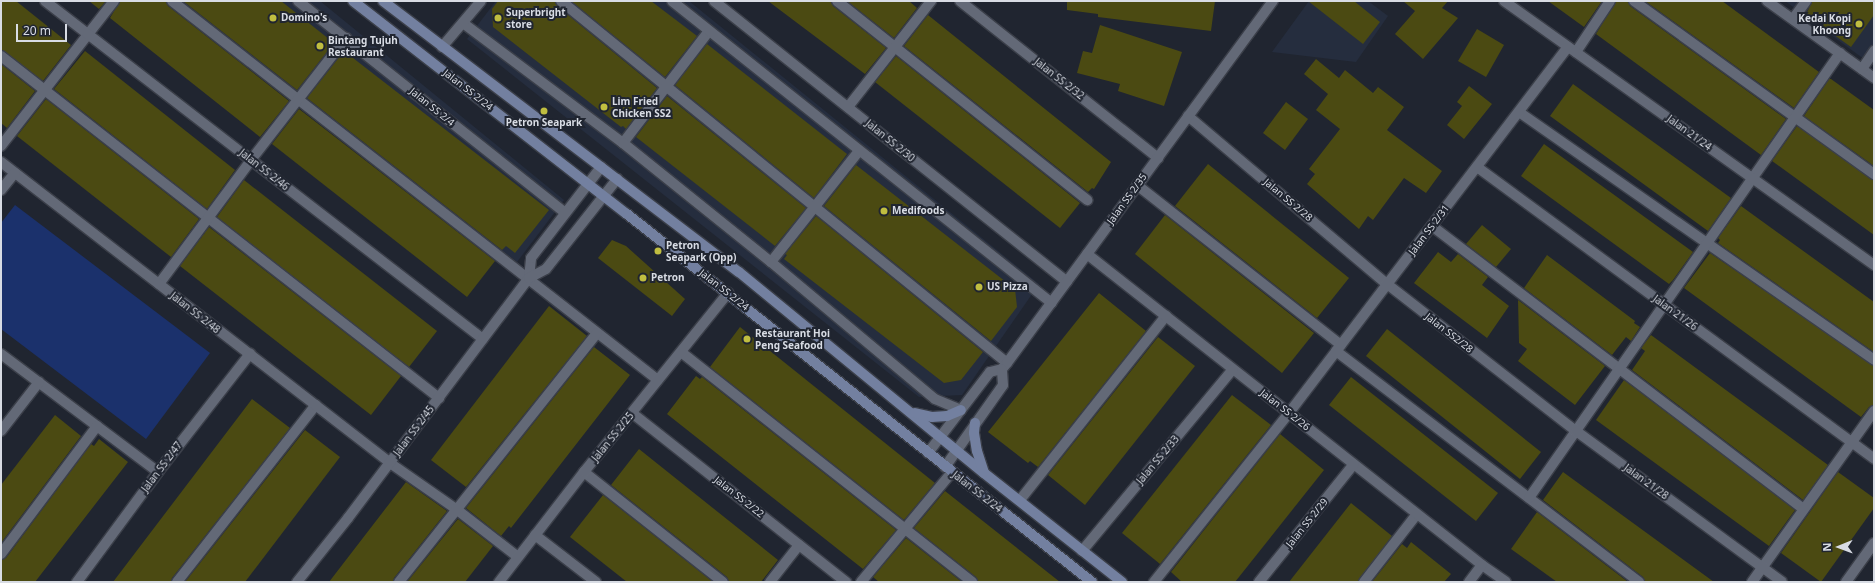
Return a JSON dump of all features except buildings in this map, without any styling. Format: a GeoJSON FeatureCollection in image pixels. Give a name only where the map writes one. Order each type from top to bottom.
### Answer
{"type":"FeatureCollection","features":[{"type":"Feature","properties":{"kind":"main road","name":"Jalan SS 2/24"},"geometry":{"type":"LineString","coordinates":[[353,1],[604,195],[948,470],[1092,582]]}},
{"type":"Feature","properties":{"kind":"main road","name":"Jalan SS 2/24"},"geometry":{"type":"LineString","coordinates":[[383,1],[739,272],[984,473],[1122,582]]}},
{"type":"Feature","properties":{"kind":"main road"},"geometry":{"type":"LineString","coordinates":[[911,412],[932,417],[947,416],[961,410]]}},
{"type":"Feature","properties":{"kind":"main road"},"geometry":{"type":"LineString","coordinates":[[975,423],[974,433],[977,452],[980,466],[984,473]]}},
{"type":"Feature","properties":{"kind":"street","name":"Jalan SS 2/46"},"geometry":{"type":"LineString","coordinates":[[45,1],[483,339]]}},
{"type":"Feature","properties":{"kind":"street"},"geometry":{"type":"LineString","coordinates":[[1,146],[114,1]]}},
{"type":"Feature","properties":{"kind":"street"},"geometry":{"type":"LineString","coordinates":[[172,1],[658,380]]}},
{"type":"Feature","properties":{"kind":"street","name":"Jalan SS 2/4"},"geometry":{"type":"LineString","coordinates":[[298,1],[565,213]]}},
{"type":"Feature","properties":{"kind":"street"},"geometry":{"type":"LineString","coordinates":[[442,47],[481,1]]}},
{"type":"Feature","properties":{"kind":"street"},"geometry":{"type":"LineString","coordinates":[[560,1],[814,207],[1004,366],[1003,385],[956,450],[948,470],[904,530],[861,582]]}},
{"type":"Feature","properties":{"kind":"street"},"geometry":{"type":"LineString","coordinates":[[672,1],[1051,303]]}},
{"type":"Feature","properties":{"kind":"street","name":"Jalan SS 2/30"},"geometry":{"type":"LineString","coordinates":[[714,1],[1067,282]]}},
{"type":"Feature","properties":{"kind":"street"},"geometry":{"type":"LineString","coordinates":[[837,1],[1087,200]]}},
{"type":"Feature","properties":{"kind":"street"},"geometry":{"type":"LineString","coordinates":[[848,107],[931,1]]}},
{"type":"Feature","properties":{"kind":"street","name":"Jalan SS 2/32"},"geometry":{"type":"LineString","coordinates":[[960,1],[1158,158]]}},
{"type":"Feature","properties":{"kind":"street","name":"Jalan SS 2/35"},"geometry":{"type":"LineString","coordinates":[[928,453],[990,372],[1004,366],[1273,1]]}},
{"type":"Feature","properties":{"kind":"street","name":"Jalan 21/24"},"geometry":{"type":"LineString","coordinates":[[1504,1],[1874,265]]}},
{"type":"Feature","properties":{"kind":"street","name":"Jalan SS 2/31"},"geometry":{"type":"LineString","coordinates":[[1154,582],[1289,413],[1519,112],[1572,50],[1610,1]]}},
{"type":"Feature","properties":{"kind":"street"},"geometry":{"type":"LineString","coordinates":[[1634,1],[1874,174]]}},
{"type":"Feature","properties":{"kind":"street"},"geometry":{"type":"LineString","coordinates":[[1767,1],[1874,78]]}},
{"type":"Feature","properties":{"kind":"street"},"geometry":{"type":"LineString","coordinates":[[1793,19],[1806,1]]}},
{"type":"Feature","properties":{"kind":"street"},"geometry":{"type":"LineString","coordinates":[[463,23],[623,143],[771,262],[935,399],[961,410]]}},
{"type":"Feature","properties":{"kind":"street"},"geometry":{"type":"LineString","coordinates":[[623,143],[709,31]]}},
{"type":"Feature","properties":{"kind":"street"},"geometry":{"type":"LineString","coordinates":[[159,284],[251,160],[346,38]]}},
{"type":"Feature","properties":{"kind":"street"},"geometry":{"type":"LineString","coordinates":[[1862,69],[1874,51]]}},
{"type":"Feature","properties":{"kind":"street"},"geometry":{"type":"LineString","coordinates":[[1529,498],[1840,53]]}},
{"type":"Feature","properties":{"kind":"street"},"geometry":{"type":"LineString","coordinates":[[1,56],[439,398]]}},
{"type":"Feature","properties":{"kind":"street"},"geometry":{"type":"LineString","coordinates":[[1519,112],[1874,360]]}},
{"type":"Feature","properties":{"kind":"street","name":"Jalan SS 2/28"},"geometry":{"type":"LineString","coordinates":[[1188,116],[1387,284]]}},
{"type":"Feature","properties":{"kind":"street"},"geometry":{"type":"LineString","coordinates":[[771,262],[859,151]]}},
{"type":"Feature","properties":{"kind":"street","name":"Jalan SS 2/48"},"geometry":{"type":"LineString","coordinates":[[1,162],[390,463],[456,509],[518,557]]}},
{"type":"Feature","properties":{"kind":"street"},"geometry":{"type":"LineString","coordinates":[[529,278],[531,258],[601,167]]}},
{"type":"Feature","properties":{"kind":"street","name":"Jalan 21/26"},"geometry":{"type":"LineString","coordinates":[[1477,167],[1874,459]]}},
{"type":"Feature","properties":{"kind":"street"},"geometry":{"type":"LineString","coordinates":[[1,190],[15,173]]}},
{"type":"Feature","properties":{"kind":"street","name":"Jalan SS 2/45"},"geometry":{"type":"LineString","coordinates":[[297,582],[390,463],[529,278],[546,269],[617,179]]}},
{"type":"Feature","properties":{"kind":"street"},"geometry":{"type":"LineString","coordinates":[[1137,185],[1339,348],[1529,498],[1639,582]]}},
{"type":"Feature","properties":{"kind":"street"},"geometry":{"type":"LineString","coordinates":[[1432,226],[1804,509]]}},
{"type":"Feature","properties":{"kind":"street","name":"Jalan SS 2/26"},"geometry":{"type":"LineString","coordinates":[[1087,254],[1482,565],[1506,582]]}},
{"type":"Feature","properties":{"kind":"street","name":"Jalan SS2/28"},"geometry":{"type":"LineString","coordinates":[[1387,284],[1511,381]]}},
{"type":"Feature","properties":{"kind":"street","name":"Jalan SS 2/25"},"geometry":{"type":"LineString","coordinates":[[499,582],[584,472],[728,293]]}},
{"type":"Feature","properties":{"kind":"street"},"geometry":{"type":"LineString","coordinates":[[1020,500],[1166,316]]}},
{"type":"Feature","properties":{"kind":"street"},"geometry":{"type":"LineString","coordinates":[[399,582],[597,333]]}},
{"type":"Feature","properties":{"kind":"street"},"geometry":{"type":"LineString","coordinates":[[681,352],[904,530],[972,582]]}},
{"type":"Feature","properties":{"kind":"street"},"geometry":{"type":"LineString","coordinates":[[1,354],[158,472]]}},
{"type":"Feature","properties":{"kind":"street","name":"Jalan SS 2/47"},"geometry":{"type":"LineString","coordinates":[[80,581],[158,472],[250,354]]}},
{"type":"Feature","properties":{"kind":"street","name":"Jalan SS 2/33"},"geometry":{"type":"LineString","coordinates":[[1082,551],[1233,369]]}},
{"type":"Feature","properties":{"kind":"street","name":"Jalan 21/28"},"geometry":{"type":"LineString","coordinates":[[1511,381],[1576,431],[1782,582]]}},
{"type":"Feature","properties":{"kind":"street"},"geometry":{"type":"LineString","coordinates":[[1,431],[39,382]]}},
{"type":"Feature","properties":{"kind":"street"},"geometry":{"type":"LineString","coordinates":[[176,582],[316,405]]}},
{"type":"Feature","properties":{"kind":"street"},"geometry":{"type":"LineString","coordinates":[[1752,582],[1874,411]]}},
{"type":"Feature","properties":{"kind":"street","name":"Jalan SS 2/22"},"geometry":{"type":"LineString","coordinates":[[632,413],[846,582]]}},
{"type":"Feature","properties":{"kind":"street"},"geometry":{"type":"LineString","coordinates":[[1,554],[98,426]]}},
{"type":"Feature","properties":{"kind":"street","name":"Jalan SS 2/29"},"geometry":{"type":"LineString","coordinates":[[1259,582],[1354,464]]}},
{"type":"Feature","properties":{"kind":"street"},"geometry":{"type":"LineString","coordinates":[[584,472],[723,582]]}},
{"type":"Feature","properties":{"kind":"street"},"geometry":{"type":"LineString","coordinates":[[1364,582],[1417,514]]}},
{"type":"Feature","properties":{"kind":"street"},"geometry":{"type":"LineString","coordinates":[[535,535],[596,582]]}},
{"type":"Feature","properties":{"kind":"street"},"geometry":{"type":"LineString","coordinates":[[1846,582],[1874,543]]}},
{"type":"Feature","properties":{"kind":"street"},"geometry":{"type":"LineString","coordinates":[[770,582],[798,545]]}},
{"type":"Feature","properties":{"kind":"street"},"geometry":{"type":"LineString","coordinates":[[1469,582],[1482,565]]}},
{"type":"Feature","properties":{"kind":"shaded area"},"geometry":{"type":"Polygon","coordinates":[[[179,1],[320,1],[564,200],[517,262],[179,1]]]}},
{"type":"Feature","properties":{"kind":"shaded area"},"geometry":{"type":"Polygon","coordinates":[[[496,1],[689,1],[1039,284],[962,395],[919,397],[467,39],[496,1]]]}},
{"type":"Feature","properties":{"kind":"shaded area"},"geometry":{"type":"Polygon","coordinates":[[[1309,1],[1368,1],[1388,16],[1356,62],[1272,52],[1309,1]]]}},
{"type":"Feature","properties":{"kind":"shaded area"},"geometry":{"type":"Polygon","coordinates":[[[1785,1],[1874,1],[1874,66],[1857,54],[1785,1]]]}},
{"type":"Feature","properties":{"kind":"shaded area"},"geometry":{"type":"Polygon","coordinates":[[[15,205],[210,353],[146,439],[1,329],[1,223],[15,205]]]}},
{"type":"Feature","properties":{"kind":"place","name":"Domino's"},"geometry":{"type":"Point","coordinates":[273,18]}},
{"type":"Feature","properties":{"kind":"place","name":"Superbright store"},"geometry":{"type":"Point","coordinates":[498,18]}},
{"type":"Feature","properties":{"kind":"place","name":"Kedai Kopi Khoong"},"geometry":{"type":"Point","coordinates":[1859,24]}},
{"type":"Feature","properties":{"kind":"place","name":"Bintang Tujuh Restaurant"},"geometry":{"type":"Point","coordinates":[320,46]}},
{"type":"Feature","properties":{"kind":"place","name":"Lim Fried Chicken SS2"},"geometry":{"type":"Point","coordinates":[604,107]}},
{"type":"Feature","properties":{"kind":"place","name":"Petron Seapark"},"geometry":{"type":"Point","coordinates":[544,111]}},
{"type":"Feature","properties":{"kind":"place","name":"Medifoods"},"geometry":{"type":"Point","coordinates":[884,211]}},
{"type":"Feature","properties":{"kind":"place","name":"Petron Seapark (Opp)"},"geometry":{"type":"Point","coordinates":[658,251]}},
{"type":"Feature","properties":{"kind":"place","name":"Petron"},"geometry":{"type":"Point","coordinates":[643,278]}},
{"type":"Feature","properties":{"kind":"place","name":"US Pizza"},"geometry":{"type":"Point","coordinates":[979,287]}},
{"type":"Feature","properties":{"kind":"place","name":"Restaurant Hoi Peng Seafood"},"geometry":{"type":"Point","coordinates":[747,339]}}]}
